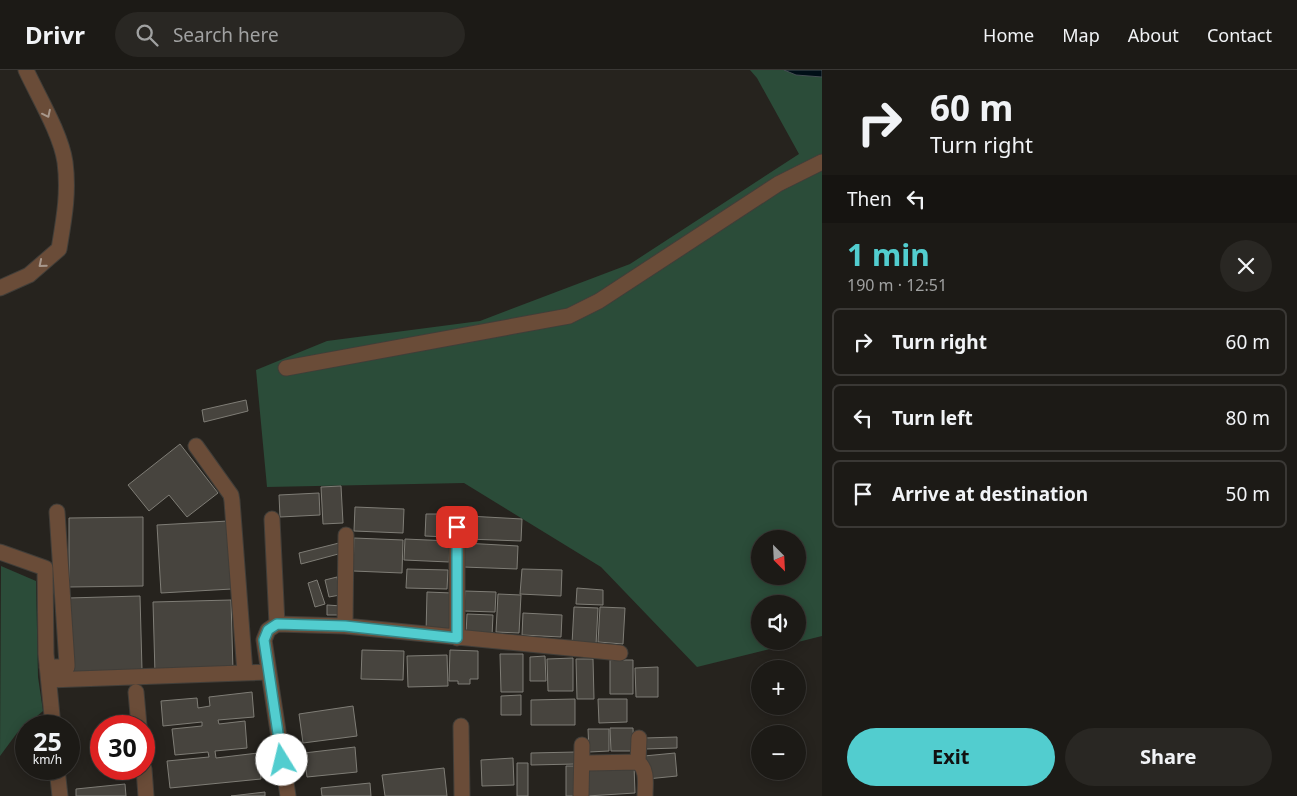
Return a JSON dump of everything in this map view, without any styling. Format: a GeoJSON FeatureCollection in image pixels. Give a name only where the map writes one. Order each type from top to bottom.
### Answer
{"type":"FeatureCollection","features":[{"type":"Feature","properties":{"kind":"street"},"geometry":{"type":"LineString","coordinates":[[0,288],[29,275],[59,249],[67,204],[65,160],[55,132],[26,70]]}},
{"type":"Feature","properties":{"kind":"street"},"geometry":{"type":"LineString","coordinates":[[286,368],[569,316],[599,301],[778,184],[822,162]]}},
{"type":"Feature","properties":{"kind":"street"},"geometry":{"type":"LineString","coordinates":[[196,446],[231,495],[244,673]]}},
{"type":"Feature","properties":{"kind":"street"},"geometry":{"type":"LineString","coordinates":[[48,674],[67,666],[57,512]]}},
{"type":"Feature","properties":{"kind":"street"},"geometry":{"type":"LineString","coordinates":[[272,519],[277,624]]}},
{"type":"Feature","properties":{"kind":"street"},"geometry":{"type":"LineString","coordinates":[[457,527],[457,638]]}},
{"type":"Feature","properties":{"kind":"street"},"geometry":{"type":"LineString","coordinates":[[345,626],[346,535]]}},
{"type":"Feature","properties":{"kind":"street"},"geometry":{"type":"LineString","coordinates":[[0,552],[46,568],[48,674],[52,715]]}},
{"type":"Feature","properties":{"kind":"street"},"geometry":{"type":"LineString","coordinates":[[288,796],[264,640],[268,630],[277,624],[345,626],[620,654]]}},
{"type":"Feature","properties":{"kind":"street"},"geometry":{"type":"LineString","coordinates":[[48,674],[269,672]]}},
{"type":"Feature","properties":{"kind":"street"},"geometry":{"type":"LineString","coordinates":[[136,692],[138,715]]}},
{"type":"Feature","properties":{"kind":"street"},"geometry":{"type":"LineString","coordinates":[[461,726],[462,796]]}},
{"type":"Feature","properties":{"kind":"street"},"geometry":{"type":"LineString","coordinates":[[638,762],[639,738]]}},
{"type":"Feature","properties":{"kind":"street"},"geometry":{"type":"LineString","coordinates":[[581,796],[582,745]]}},
{"type":"Feature","properties":{"kind":"street"},"geometry":{"type":"LineString","coordinates":[[582,765],[588,763],[638,762],[643,766],[645,772],[645,796]]}},
{"type":"Feature","properties":{"kind":"street"},"geometry":{"type":"LineString","coordinates":[[58,780],[60,796]]}},
{"type":"Feature","properties":{"kind":"street"},"geometry":{"type":"LineString","coordinates":[[145,780],[146,796]]}},
{"type":"Feature","properties":{"kind":"green space"},"geometry":{"type":"Polygon","coordinates":[[[750,70],[822,70],[822,636],[806,640],[806,595],[751,595],[751,650],[766,650],[697,667],[601,567],[464,483],[267,487],[256,370],[327,341],[480,321],[630,264],[799,154],[757,78],[750,70]]]}},
{"type":"Feature","properties":{"kind":"green space"},"geometry":{"type":"Polygon","coordinates":[[[1,566],[36,581],[38,677],[43,711],[38,715],[15,715],[15,736],[0,756],[1,566]]]}},
{"type":"Feature","properties":{"kind":"shaded area"},"geometry":{"type":"Polygon","coordinates":[[[784,70],[822,70],[822,77],[796,75],[784,70]]]}},
{"type":"Feature","properties":{"kind":"building"},"geometry":{"type":"Polygon","coordinates":[[[246,400],[248,411],[204,422],[202,410],[246,400]]]}},
{"type":"Feature","properties":{"kind":"building"},"geometry":{"type":"Polygon","coordinates":[[[180,444],[218,493],[187,517],[169,495],[149,511],[128,485],[180,444]]]}},
{"type":"Feature","properties":{"kind":"building"},"geometry":{"type":"Polygon","coordinates":[[[341,486],[343,523],[323,524],[321,487],[341,486]]]}},
{"type":"Feature","properties":{"kind":"building"},"geometry":{"type":"Polygon","coordinates":[[[319,493],[320,515],[280,517],[279,495],[319,493]]]}},
{"type":"Feature","properties":{"kind":"building"},"geometry":{"type":"Polygon","coordinates":[[[355,507],[404,509],[403,533],[354,531],[355,507]]]}},
{"type":"Feature","properties":{"kind":"building"},"geometry":{"type":"Polygon","coordinates":[[[426,514],[449,514],[448,537],[425,536],[426,514]]]}},
{"type":"Feature","properties":{"kind":"building"},"geometry":{"type":"Polygon","coordinates":[[[468,516],[522,519],[521,541],[467,539],[468,516]]]}},
{"type":"Feature","properties":{"kind":"building"},"geometry":{"type":"Polygon","coordinates":[[[143,517],[143,586],[69,587],[69,518],[143,517]]]}},
{"type":"Feature","properties":{"kind":"building"},"geometry":{"type":"Polygon","coordinates":[[[228,521],[232,589],[161,593],[157,525],[228,521]]]}},
{"type":"Feature","properties":{"kind":"building"},"geometry":{"type":"Polygon","coordinates":[[[354,538],[403,540],[402,573],[353,571],[354,538]]]}},
{"type":"Feature","properties":{"kind":"building"},"geometry":{"type":"Polygon","coordinates":[[[405,539],[450,541],[449,562],[404,560],[405,539]]]}},
{"type":"Feature","properties":{"kind":"building"},"geometry":{"type":"Polygon","coordinates":[[[339,543],[342,553],[301,564],[299,553],[339,543]]]}},
{"type":"Feature","properties":{"kind":"building"},"geometry":{"type":"Polygon","coordinates":[[[464,543],[518,546],[517,569],[463,567],[464,543]]]}},
{"type":"Feature","properties":{"kind":"building"},"geometry":{"type":"Polygon","coordinates":[[[407,569],[448,570],[447,589],[406,588],[407,569]]]}},
{"type":"Feature","properties":{"kind":"building"},"geometry":{"type":"Polygon","coordinates":[[[522,569],[562,570],[561,596],[520,594],[522,569]]]}},
{"type":"Feature","properties":{"kind":"building"},"geometry":{"type":"Polygon","coordinates":[[[337,577],[340,595],[329,597],[325,580],[337,577]]]}},
{"type":"Feature","properties":{"kind":"building"},"geometry":{"type":"Polygon","coordinates":[[[317,580],[325,604],[315,607],[308,583],[317,580]]]}},
{"type":"Feature","properties":{"kind":"building"},"geometry":{"type":"Polygon","coordinates":[[[577,588],[603,590],[603,605],[576,604],[577,588]]]}},
{"type":"Feature","properties":{"kind":"building"},"geometry":{"type":"Polygon","coordinates":[[[465,591],[496,592],[495,612],[464,611],[465,591]]]}},
{"type":"Feature","properties":{"kind":"building"},"geometry":{"type":"Polygon","coordinates":[[[427,592],[452,593],[450,634],[426,633],[427,592]]]}},
{"type":"Feature","properties":{"kind":"building"},"geometry":{"type":"Polygon","coordinates":[[[498,594],[521,595],[519,633],[496,632],[498,594]]]}},
{"type":"Feature","properties":{"kind":"building"},"geometry":{"type":"Polygon","coordinates":[[[140,596],[142,670],[70,672],[68,598],[140,596]]]}},
{"type":"Feature","properties":{"kind":"building"},"geometry":{"type":"Polygon","coordinates":[[[231,600],[233,671],[155,674],[153,602],[231,600]]]}},
{"type":"Feature","properties":{"kind":"building"},"geometry":{"type":"Polygon","coordinates":[[[327,605],[342,606],[342,615],[327,615],[327,605]]]}},
{"type":"Feature","properties":{"kind":"building"},"geometry":{"type":"Polygon","coordinates":[[[574,607],[598,608],[596,645],[572,644],[574,607]]]}},
{"type":"Feature","properties":{"kind":"building"},"geometry":{"type":"Polygon","coordinates":[[[600,607],[625,608],[623,644],[598,642],[600,607]]]}},
{"type":"Feature","properties":{"kind":"building"},"geometry":{"type":"Polygon","coordinates":[[[523,613],[562,615],[561,637],[522,635],[523,613]]]}},
{"type":"Feature","properties":{"kind":"building"},"geometry":{"type":"Polygon","coordinates":[[[467,614],[493,615],[492,636],[466,634],[467,614]]]}},
{"type":"Feature","properties":{"kind":"building"},"geometry":{"type":"Polygon","coordinates":[[[362,650],[404,651],[403,680],[361,679],[362,650]]]}},
{"type":"Feature","properties":{"kind":"building"},"geometry":{"type":"Polygon","coordinates":[[[450,650],[478,651],[478,679],[470,679],[470,684],[458,684],[458,681],[449,681],[450,650]]]}},
{"type":"Feature","properties":{"kind":"building"},"geometry":{"type":"Polygon","coordinates":[[[500,654],[523,654],[523,692],[501,692],[500,654]]]}},
{"type":"Feature","properties":{"kind":"building"},"geometry":{"type":"Polygon","coordinates":[[[447,655],[448,686],[408,687],[407,656],[447,655]]]}},
{"type":"Feature","properties":{"kind":"building"},"geometry":{"type":"Polygon","coordinates":[[[545,656],[546,681],[530,681],[530,657],[545,656]]]}},
{"type":"Feature","properties":{"kind":"building"},"geometry":{"type":"Polygon","coordinates":[[[573,658],[573,691],[548,691],[547,659],[573,658]]]}},
{"type":"Feature","properties":{"kind":"building"},"geometry":{"type":"Polygon","coordinates":[[[576,659],[593,659],[594,699],[577,699],[576,659]]]}},
{"type":"Feature","properties":{"kind":"building"},"geometry":{"type":"Polygon","coordinates":[[[610,660],[633,660],[633,694],[610,694],[610,660]]]}},
{"type":"Feature","properties":{"kind":"building"},"geometry":{"type":"Polygon","coordinates":[[[658,667],[658,697],[636,697],[635,668],[658,667]]]}},
{"type":"Feature","properties":{"kind":"building"},"geometry":{"type":"Polygon","coordinates":[[[252,692],[254,717],[218,720],[219,724],[245,721],[247,748],[215,751],[216,758],[258,753],[261,779],[170,788],[167,761],[209,757],[208,752],[175,755],[172,729],[202,726],[202,722],[163,726],[161,701],[197,698],[198,708],[210,706],[209,697],[252,692]]]}},
{"type":"Feature","properties":{"kind":"building"},"geometry":{"type":"Polygon","coordinates":[[[521,695],[521,715],[501,715],[501,696],[521,695]]]}},
{"type":"Feature","properties":{"kind":"building"},"geometry":{"type":"Polygon","coordinates":[[[575,699],[575,725],[531,725],[531,700],[575,699]]]}},
{"type":"Feature","properties":{"kind":"building"},"geometry":{"type":"Polygon","coordinates":[[[598,699],[627,699],[627,722],[599,723],[598,699]]]}},
{"type":"Feature","properties":{"kind":"building"},"geometry":{"type":"Polygon","coordinates":[[[353,706],[357,736],[303,743],[299,714],[353,706]]]}},
{"type":"Feature","properties":{"kind":"building"},"geometry":{"type":"Polygon","coordinates":[[[610,728],[633,728],[634,751],[611,751],[610,728]]]}},
{"type":"Feature","properties":{"kind":"building"},"geometry":{"type":"Polygon","coordinates":[[[588,729],[609,729],[609,751],[589,752],[588,729]]]}},
{"type":"Feature","properties":{"kind":"building"},"geometry":{"type":"Polygon","coordinates":[[[677,737],[677,748],[645,749],[645,738],[677,737]]]}},
{"type":"Feature","properties":{"kind":"building"},"geometry":{"type":"Polygon","coordinates":[[[355,747],[357,772],[307,777],[304,753],[355,747]]]}},
{"type":"Feature","properties":{"kind":"building"},"geometry":{"type":"Polygon","coordinates":[[[576,752],[576,764],[531,765],[531,753],[576,752]]]}},
{"type":"Feature","properties":{"kind":"building"},"geometry":{"type":"Polygon","coordinates":[[[675,753],[677,776],[647,779],[644,756],[675,753]]]}},
{"type":"Feature","properties":{"kind":"building"},"geometry":{"type":"Polygon","coordinates":[[[513,758],[514,785],[482,786],[481,760],[513,758]]]}},
{"type":"Feature","properties":{"kind":"building"},"geometry":{"type":"Polygon","coordinates":[[[517,763],[528,763],[528,796],[517,796],[517,763]]]}},
{"type":"Feature","properties":{"kind":"building"},"geometry":{"type":"Polygon","coordinates":[[[634,765],[635,793],[587,796],[586,768],[634,765]]]}},
{"type":"Feature","properties":{"kind":"building"},"geometry":{"type":"Polygon","coordinates":[[[566,766],[577,766],[577,796],[566,796],[566,766]]]}},
{"type":"Feature","properties":{"kind":"building"},"geometry":{"type":"Polygon","coordinates":[[[444,768],[447,796],[385,796],[382,775],[444,768]]]}},
{"type":"Feature","properties":{"kind":"building"},"geometry":{"type":"Polygon","coordinates":[[[370,783],[371,796],[322,796],[321,788],[370,783]]]}},
{"type":"Feature","properties":{"kind":"building"},"geometry":{"type":"Polygon","coordinates":[[[125,784],[126,796],[76,796],[76,789],[125,784]]]}},
{"type":"Feature","properties":{"kind":"building"},"geometry":{"type":"Polygon","coordinates":[[[265,792],[265,796],[231,796],[265,792]]]}},
{"type":"Feature","properties":{"kind":"route"},"geometry":{"type":"LineString","coordinates":[[282,760],[264,640],[268,630],[277,624],[345,626],[457,638],[457,527]]}}]}
